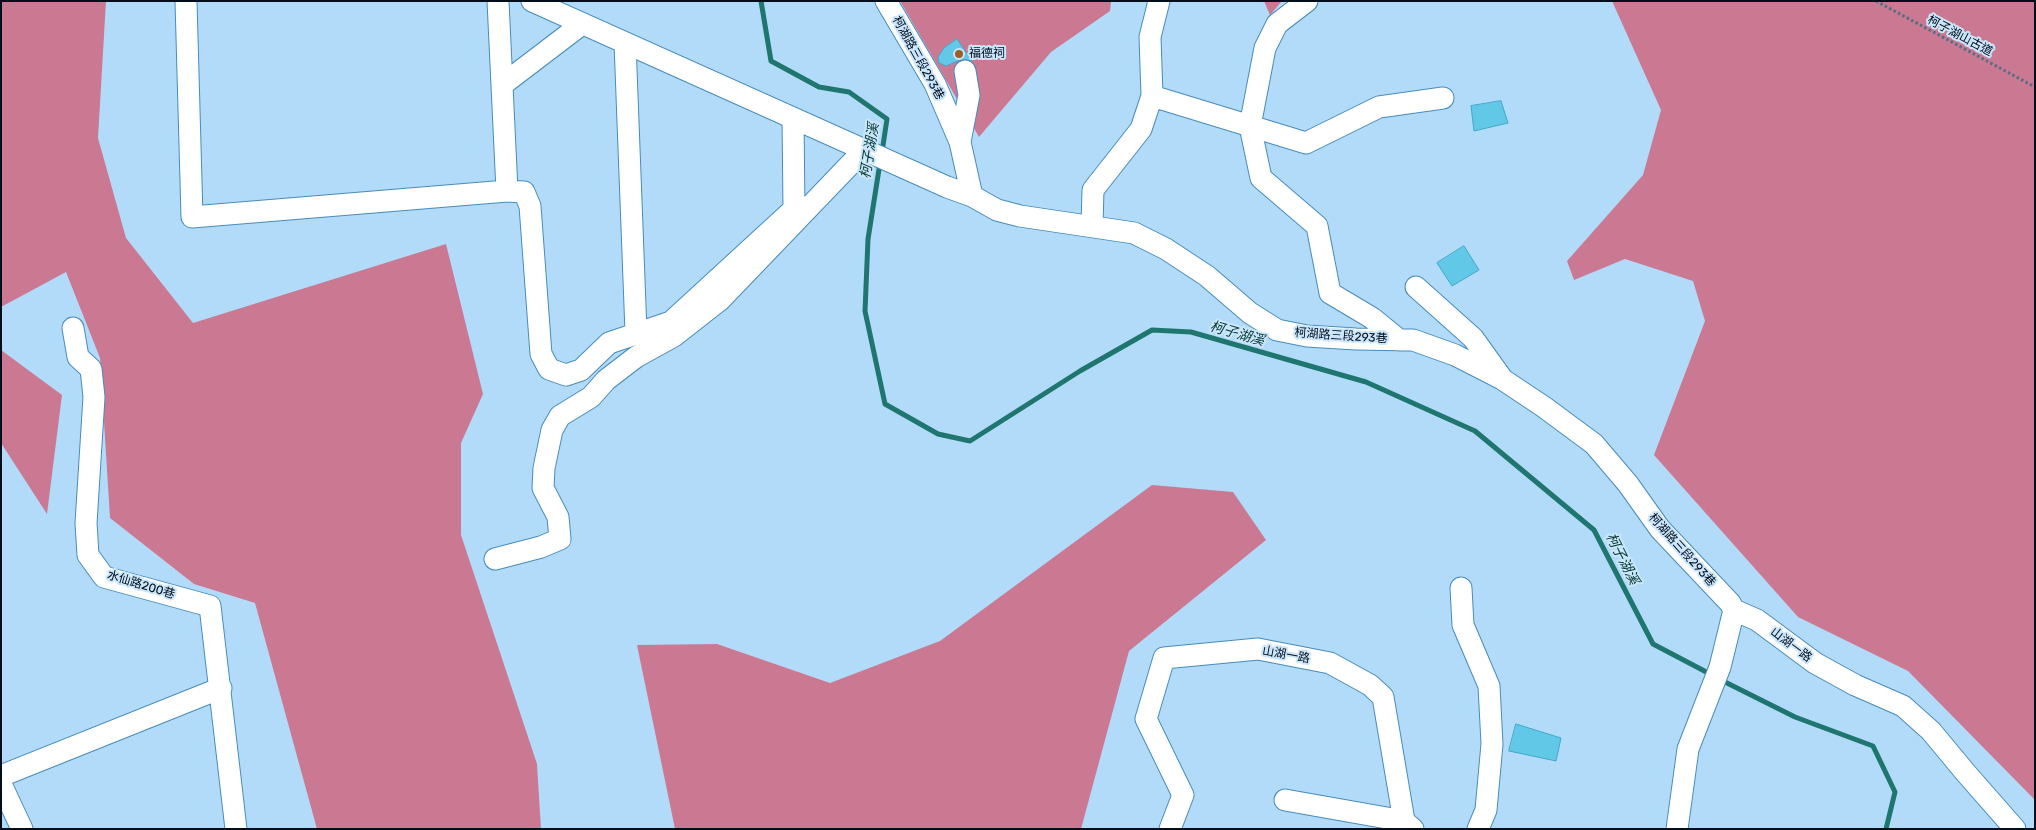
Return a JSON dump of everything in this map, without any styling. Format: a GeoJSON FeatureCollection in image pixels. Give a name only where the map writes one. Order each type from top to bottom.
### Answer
{"type":"FeatureCollection","features":[{"type":"Feature","properties":{"kind":"street"},"geometry":{"type":"LineString","coordinates":[[186,1],[192,217],[507,191],[524,192],[530,206],[540,354],[549,369],[566,375],[581,370],[609,343],[636,332],[671,322],[794,209],[793,118]]}},
{"type":"Feature","properties":{"kind":"street"},"geometry":{"type":"LineString","coordinates":[[498,1],[507,191]]}},
{"type":"Feature","properties":{"kind":"street"},"geometry":{"type":"LineString","coordinates":[[532,1],[947,187],[972,196]]}},
{"type":"Feature","properties":{"kind":"street","name":"柯湖路三段293巷"},"geometry":{"type":"LineString","coordinates":[[886,1],[935,84],[960,142],[972,196],[997,210],[1020,216],[1134,233],[1166,249],[1207,276],[1250,313],[1277,330],[1307,336],[1413,340],[1455,355],[1502,379],[1594,444],[1628,484],[1660,529],[1730,603],[1734,610]]}},
{"type":"Feature","properties":{"kind":"street"},"geometry":{"type":"LineString","coordinates":[[1092,226],[1093,190],[1141,129],[1152,96],[1150,37],[1159,1]]}},
{"type":"Feature","properties":{"kind":"street"},"geometry":{"type":"LineString","coordinates":[[1307,1],[1277,24],[1265,48],[1250,126],[1261,178],[1317,226],[1330,293],[1372,318],[1400,340]]}},
{"type":"Feature","properties":{"kind":"street"},"geometry":{"type":"LineString","coordinates":[[502,85],[582,24]]}},
{"type":"Feature","properties":{"kind":"street"},"geometry":{"type":"LineString","coordinates":[[625,43],[636,332]]}},
{"type":"Feature","properties":{"kind":"street"},"geometry":{"type":"LineString","coordinates":[[960,142],[969,95],[965,71]]}},
{"type":"Feature","properties":{"kind":"street"},"geometry":{"type":"LineString","coordinates":[[1152,96],[1306,143],[1379,107],[1443,98]]}},
{"type":"Feature","properties":{"kind":"street"},"geometry":{"type":"LineString","coordinates":[[495,559],[540,547],[560,538],[558,516],[543,488],[544,468],[552,430],[560,416],[591,397],[606,380],[636,357],[674,336],[720,300],[864,150]]}},
{"type":"Feature","properties":{"kind":"street"},"geometry":{"type":"LineString","coordinates":[[1416,287],[1473,338],[1502,379]]}},
{"type":"Feature","properties":{"kind":"street","name":"水仙路200巷"},"geometry":{"type":"LineString","coordinates":[[72,328],[78,357],[91,369],[94,397],[86,522],[88,554],[104,577],[210,606],[236,829]]}},
{"type":"Feature","properties":{"kind":"street"},"geometry":{"type":"LineString","coordinates":[[1461,588],[1463,625],[1490,686],[1491,753],[1486,810],[1478,829]]}},
{"type":"Feature","properties":{"kind":"street"},"geometry":{"type":"LineString","coordinates":[[1677,829],[1688,749],[1720,667],[1734,610]]}},
{"type":"Feature","properties":{"kind":"street","name":"山湖一路"},"geometry":{"type":"LineString","coordinates":[[1734,610],[1757,620],[1815,663],[1855,685],[1903,706],[1931,731],[2015,829]]}},
{"type":"Feature","properties":{"kind":"street","name":"山湖一路"},"geometry":{"type":"LineString","coordinates":[[1170,829],[1183,795],[1146,719],[1164,658],[1258,649],[1330,663],[1370,685],[1383,697],[1409,825]]}},
{"type":"Feature","properties":{"kind":"street"},"geometry":{"type":"LineString","coordinates":[[1,776],[220,688]]}},
{"type":"Feature","properties":{"kind":"street"},"geometry":{"type":"LineString","coordinates":[[1,784],[22,829]]}},
{"type":"Feature","properties":{"kind":"street"},"geometry":{"type":"LineString","coordinates":[[1285,800],[1409,825]]}},
{"type":"Feature","properties":{"kind":"path","name":"柯子湖山古道"},"geometry":{"type":"LineString","coordinates":[[1876,1],[2035,87]]}},
{"type":"Feature","properties":{"kind":"shaded area"},"geometry":{"type":"Polygon","coordinates":[[[1,1],[106,1],[98,138],[126,238],[193,323],[446,244],[483,394],[461,443],[461,535],[537,764],[541,829],[317,829],[255,603],[194,584],[110,518],[100,358],[66,272],[1,307],[1,1]]]}},
{"type":"Feature","properties":{"kind":"shaded area"},"geometry":{"type":"Polygon","coordinates":[[[900,1],[1111,1],[1110,11],[1051,52],[979,137],[900,1]]]}},
{"type":"Feature","properties":{"kind":"shaded area"},"geometry":{"type":"Polygon","coordinates":[[[1264,1],[1282,1],[1270,15],[1264,1]]]}},
{"type":"Feature","properties":{"kind":"shaded area"},"geometry":{"type":"Polygon","coordinates":[[[1612,1],[2035,1],[2035,800],[1908,671],[1798,617],[1654,455],[1705,321],[1693,281],[1625,259],[1574,280],[1567,261],[1643,175],[1661,110],[1612,1]]]}},
{"type":"Feature","properties":{"kind":"shaded area"},"geometry":{"type":"Polygon","coordinates":[[[1,350],[62,395],[47,514],[1,443],[1,350]]]}},
{"type":"Feature","properties":{"kind":"shaded area"},"geometry":{"type":"Polygon","coordinates":[[[1152,485],[1233,492],[1266,540],[1129,651],[1081,829],[675,829],[637,645],[717,644],[830,683],[940,641],[1152,485]]]}},
{"type":"Feature","properties":{"kind":"building"},"geometry":{"type":"Polygon","coordinates":[[[957,39],[972,61],[962,59],[946,66],[939,63],[938,57],[944,48],[957,39]]]}},
{"type":"Feature","properties":{"kind":"building"},"geometry":{"type":"Polygon","coordinates":[[[1501,101],[1508,123],[1474,131],[1471,106],[1501,101]]]}},
{"type":"Feature","properties":{"kind":"building"},"geometry":{"type":"Polygon","coordinates":[[[1464,246],[1479,270],[1452,286],[1437,263],[1464,246]]]}},
{"type":"Feature","properties":{"kind":"building"},"geometry":{"type":"Polygon","coordinates":[[[1516,724],[1561,738],[1556,761],[1509,751],[1516,724]]]}},
{"type":"Feature","properties":{"kind":"waterway","name":"柯子湖溪"},"geometry":{"type":"LineString","coordinates":[[761,1],[771,61],[819,87],[849,92],[887,119],[882,152]]}},
{"type":"Feature","properties":{"kind":"waterway","name":"柯子湖溪"},"geometry":{"type":"LineString","coordinates":[[880,163],[868,239],[865,311],[885,404],[938,434],[970,441],[1080,371],[1152,330],[1191,332],[1366,382],[1475,431],[1594,530],[1653,644],[1712,675]]}},
{"type":"Feature","properties":{"kind":"waterway","name":"柯子湖溪"},"geometry":{"type":"LineString","coordinates":[[1721,680],[1795,717],[1873,746],[1895,792],[1886,829]]}},
{"type":"Feature","properties":{"kind":"place","name":"福德祠"},"geometry":{"type":"Point","coordinates":[959,54]}}]}
